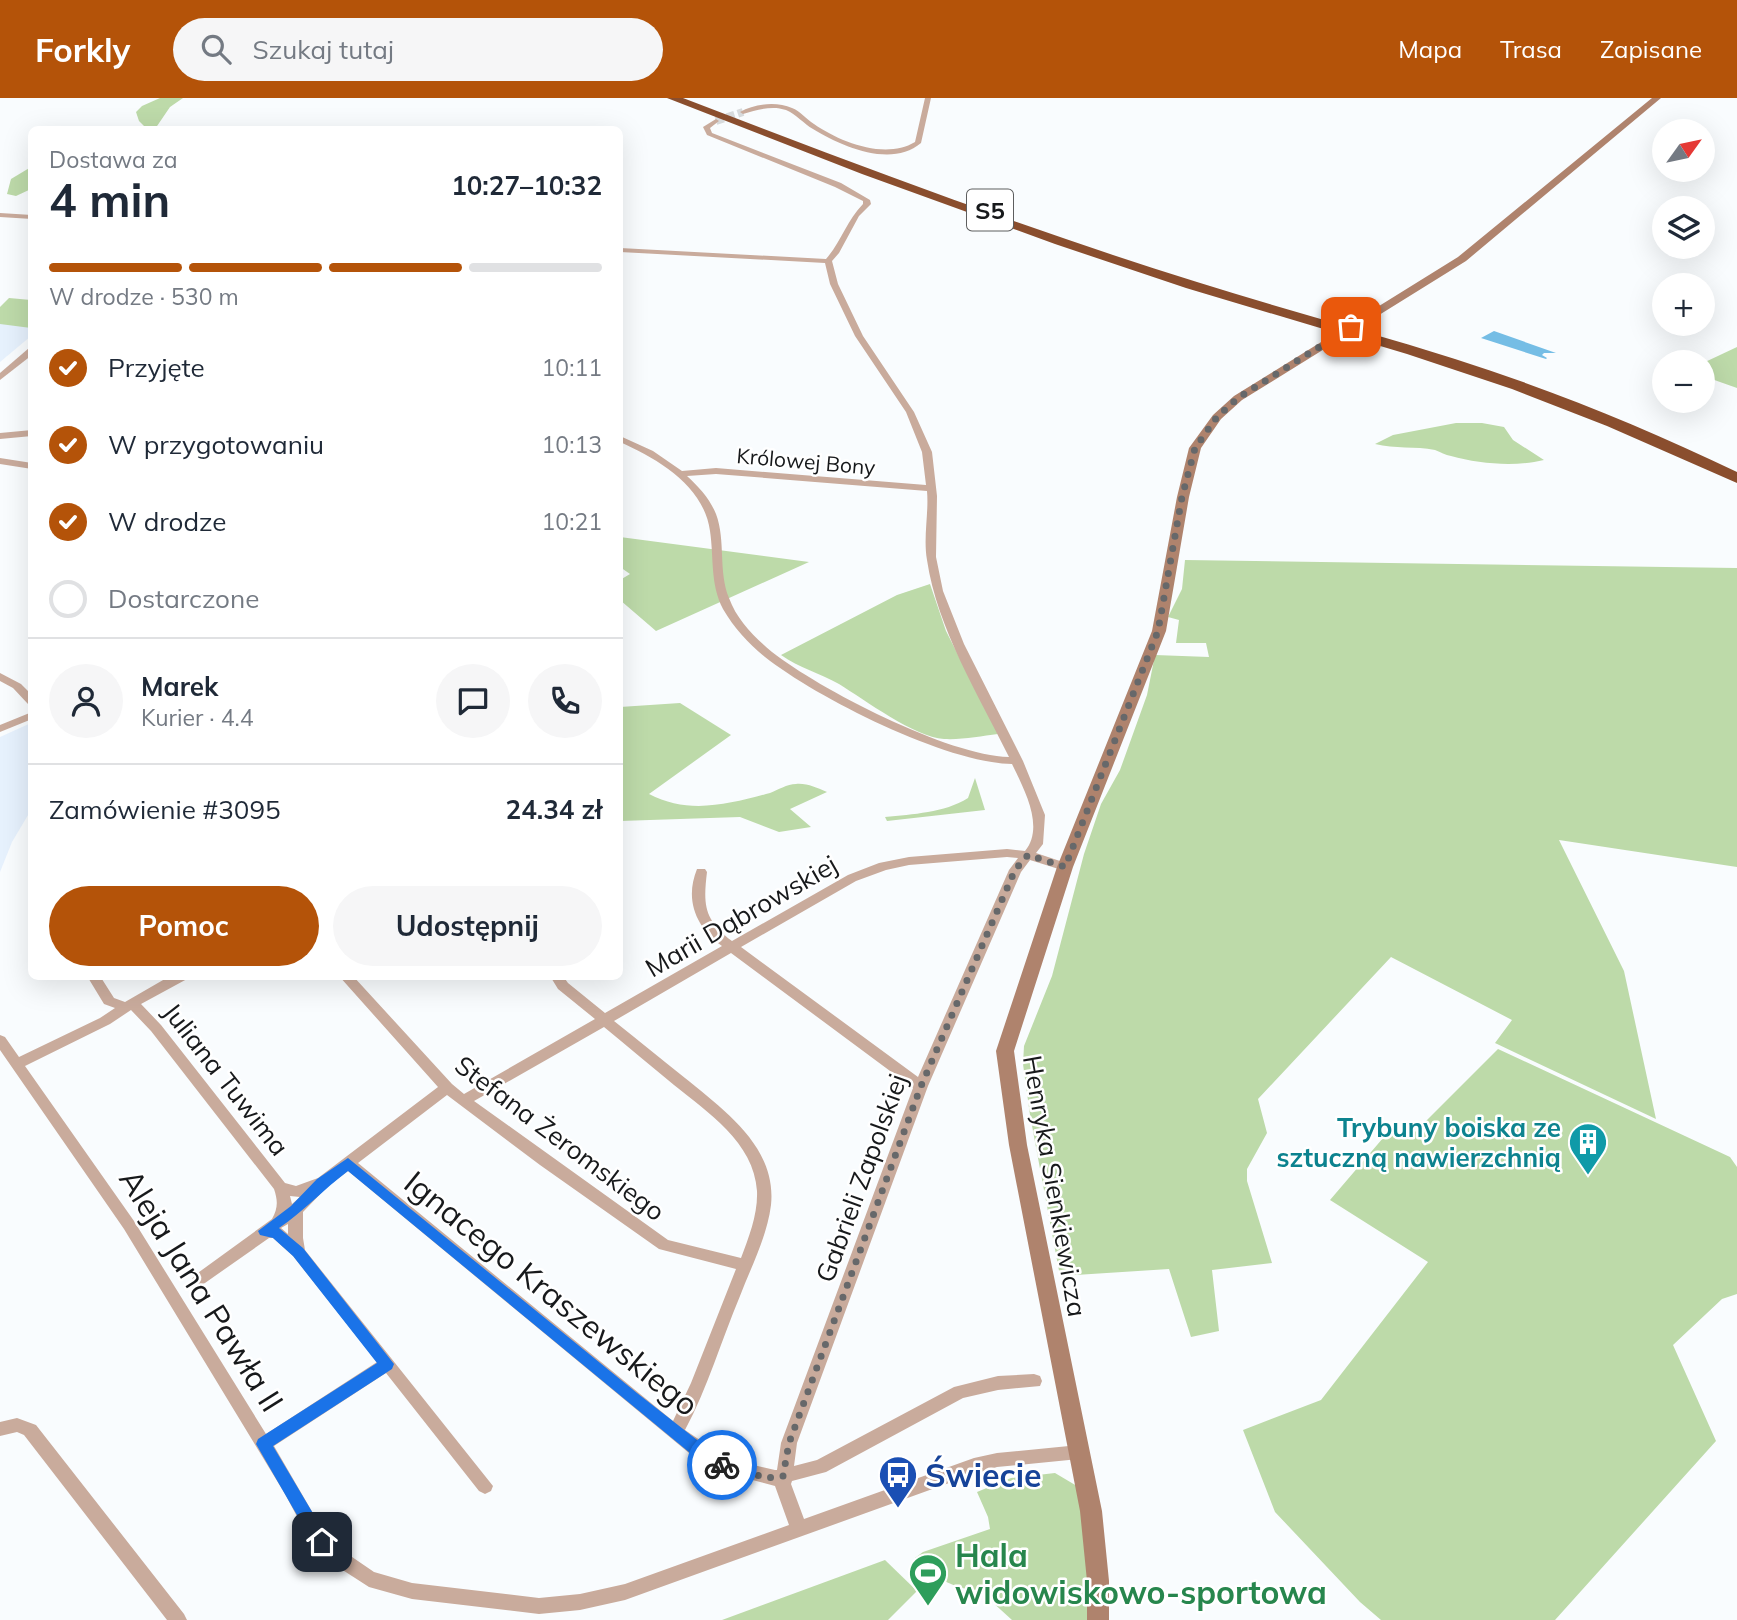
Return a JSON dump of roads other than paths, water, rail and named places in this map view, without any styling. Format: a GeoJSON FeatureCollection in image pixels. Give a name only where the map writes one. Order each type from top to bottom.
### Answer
{"type":"FeatureCollection","features":[{"type":"Feature","properties":{"kind":"highway","name":"S5"},"geometry":{"type":"LineString","coordinates":[[673,98],[961,209],[1067,245],[1425,355],[1542,394],[1615,423],[1737,478]]}},
{"type":"Feature","properties":{"kind":"highway","name":"S5"},"geometry":{"type":"LineString","coordinates":[[692,98],[1092,246],[1232,291],[1408,341],[1532,382],[1636,422],[1737,468]]}},
{"type":"Feature","properties":{"kind":"street"},"geometry":{"type":"LineString","coordinates":[[743,112],[761,107],[786,108],[830,136],[867,149],[897,152],[910,149],[918,143],[928,98]]}},
{"type":"Feature","properties":{"kind":"street","name":"Henryka Sienkiewicza"},"geometry":{"type":"LineString","coordinates":[[1098,1620],[1095,1544],[1018,1145],[1006,1051],[1065,867],[1158,631],[1182,497],[1195,448],[1217,417],[1238,398],[1462,259],[1657,98]]}},
{"type":"Feature","properties":{"kind":"street"},"geometry":{"type":"LineString","coordinates":[[623,250],[828,261],[835,253],[856,215],[867,204],[866,200],[709,134],[706,127],[716,121]]}},
{"type":"Feature","properties":{"kind":"street"},"geometry":{"type":"LineString","coordinates":[[0,215],[28,217]]}},
{"type":"Feature","properties":{"kind":"street","name":"Gabrieli Zapolskiej"},"geometry":{"type":"LineString","coordinates":[[799,1529],[784,1491],[783,1476],[789,1443],[921,1086],[1015,870],[1037,844],[1039,815],[1017,761],[959,644],[938,591],[931,557],[932,488],[927,452],[903,400],[877,366],[859,335],[834,284],[828,261]]}},
{"type":"Feature","properties":{"kind":"street"},"geometry":{"type":"LineString","coordinates":[[0,377],[28,352]]}},
{"type":"Feature","properties":{"kind":"street"},"geometry":{"type":"LineString","coordinates":[[0,436],[28,433]]}},
{"type":"Feature","properties":{"kind":"street"},"geometry":{"type":"LineString","coordinates":[[623,440],[648,452],[699,494],[713,520],[716,575],[729,609],[754,641],[772,658],[810,682],[936,743],[986,760],[1001,763],[1017,761]]}},
{"type":"Feature","properties":{"kind":"street"},"geometry":{"type":"LineString","coordinates":[[0,461],[28,465]]}},
{"type":"Feature","properties":{"kind":"street","name":"Królowej Bony"},"geometry":{"type":"LineString","coordinates":[[678,474],[716,471],[932,488]]}},
{"type":"Feature","properties":{"kind":"street"},"geometry":{"type":"LineString","coordinates":[[0,676],[28,698]]}},
{"type":"Feature","properties":{"kind":"street"},"geometry":{"type":"LineString","coordinates":[[0,729],[28,717]]}},
{"type":"Feature","properties":{"kind":"street","name":"Marii Dąbrowskiej"},"geometry":{"type":"LineString","coordinates":[[463,1101],[852,878],[883,866],[1007,853],[1028,855],[1065,867]]}},
{"type":"Feature","properties":{"kind":"street"},"geometry":{"type":"LineString","coordinates":[[701,872],[698,897],[700,913],[713,933],[921,1086]]}},
{"type":"Feature","properties":{"kind":"street","name":"Juliana Tuwima"},"geometry":{"type":"LineString","coordinates":[[96,980],[109,1001],[129,1005],[156,1028],[280,1187],[286,1204],[285,1212],[279,1220]]}},
{"type":"Feature","properties":{"kind":"street"},"geometry":{"type":"LineString","coordinates":[[17,1064],[106,1021],[175,980]]}},
{"type":"Feature","properties":{"kind":"street","name":"Stefana Żeromskiego"},"geometry":{"type":"LineString","coordinates":[[349,980],[447,1088],[463,1101],[664,1245],[744,1265]]}},
{"type":"Feature","properties":{"kind":"street"},"geometry":{"type":"LineString","coordinates":[[559,980],[718,1112],[738,1132],[751,1152],[764,1188],[763,1208],[744,1265],[697,1388],[675,1433]]}},
{"type":"Feature","properties":{"kind":"street","name":"Aleja Jana Pawła II"},"geometry":{"type":"LineString","coordinates":[[0,1040],[129,1225],[264,1444],[312,1528],[330,1552],[369,1579],[412,1591],[517,1605],[580,1602],[625,1592],[985,1463],[1079,1452]]}},
{"type":"Feature","properties":{"kind":"street"},"geometry":{"type":"LineString","coordinates":[[200,1279],[296,1209],[322,1183],[447,1088]]}},
{"type":"Feature","properties":{"kind":"street","name":"Ignacego Kraszewskiego"},"geometry":{"type":"LineString","coordinates":[[348,1163],[675,1433],[724,1466],[767,1478],[829,1464],[960,1392],[988,1384],[1034,1381]]}},
{"type":"Feature","properties":{"kind":"street","name":"Juliana Tuwima"},"geometry":{"type":"LineString","coordinates":[[280,1187],[296,1192],[322,1183]]}},
{"type":"Feature","properties":{"kind":"street"},"geometry":{"type":"LineString","coordinates":[[296,1209],[295,1238],[298,1252]]}},
{"type":"Feature","properties":{"kind":"street"},"geometry":{"type":"LineString","coordinates":[[265,1231],[277,1233],[298,1252],[485,1486]]}},
{"type":"Feature","properties":{"kind":"street"},"geometry":{"type":"LineString","coordinates":[[264,1444],[387,1364]]}},
{"type":"Feature","properties":{"kind":"street"},"geometry":{"type":"LineString","coordinates":[[0,1429],[17,1425],[30,1430],[178,1620]]}},
{"type":"Feature","properties":{"kind":"water"},"geometry":{"type":"Polygon","coordinates":[[[1494,331],[1556,353],[1544,353],[1542,355],[1546,359],[1481,338],[1494,331]]]}},
{"type":"Feature","properties":{"kind":"tunnel"},"geometry":{"type":"LineString","coordinates":[[716,121],[743,112]]}},
{"type":"Feature","properties":{"kind":"place","name":"Trybuny boiska ze sztuczną nawierzchnią"},"geometry":{"type":"Point","coordinates":[1588,1176]}},
{"type":"Feature","properties":{"kind":"place","name":"Świecie"},"geometry":{"type":"Point","coordinates":[898,1509]}},
{"type":"Feature","properties":{"kind":"place","name":"Hala widowiskowo-sportowa"},"geometry":{"type":"Point","coordinates":[928,1607]}}]}
